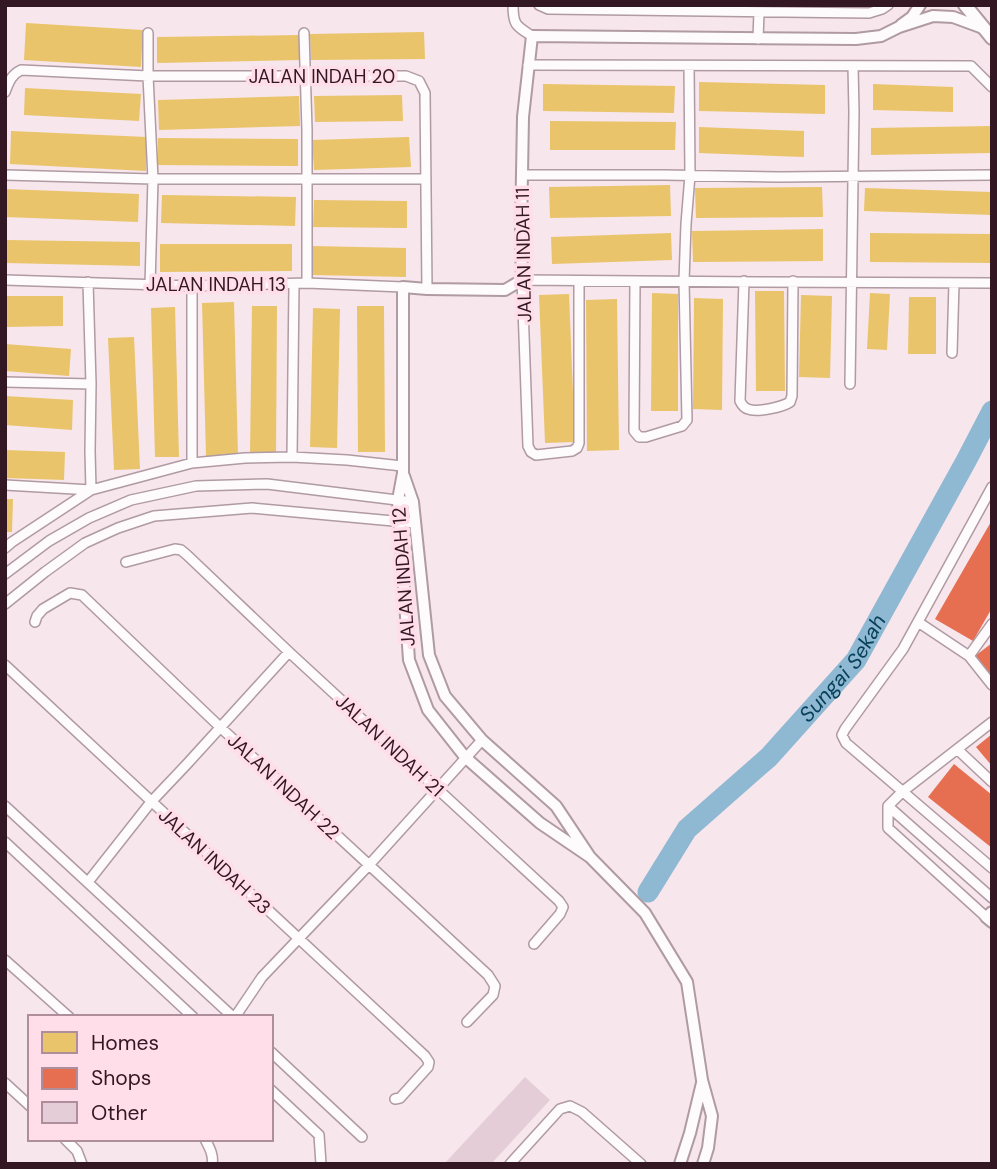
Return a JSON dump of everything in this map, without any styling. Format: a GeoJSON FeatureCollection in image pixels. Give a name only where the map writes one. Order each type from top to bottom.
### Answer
{"type":"FeatureCollection","features":[{"type":"Feature","properties":{"kind":"main road"},"geometry":{"type":"LineString","coordinates":[[965,5],[987,33]]}},
{"type":"Feature","properties":{"kind":"street"},"geometry":{"type":"LineString","coordinates":[[513,5],[513,20],[518,28],[532,36],[856,39],[881,36],[933,16],[953,17],[987,33]]}},
{"type":"Feature","properties":{"kind":"street"},"geometry":{"type":"LineString","coordinates":[[540,6],[548,9],[698,8],[759,12],[869,13],[888,5]]}},
{"type":"Feature","properties":{"kind":"street"},"geometry":{"type":"LineString","coordinates":[[899,27],[912,17],[920,5]]}},
{"type":"Feature","properties":{"kind":"street"},"geometry":{"type":"LineString","coordinates":[[758,39],[759,12]]}},
{"type":"Feature","properties":{"kind":"street"},"geometry":{"type":"LineString","coordinates":[[148,33],[153,179],[150,285]]}},
{"type":"Feature","properties":{"kind":"street"},"geometry":{"type":"LineString","coordinates":[[304,33],[308,179],[307,284]]}},
{"type":"Feature","properties":{"kind":"street","name":"JALAN INDAH 11"},"geometry":{"type":"LineString","coordinates":[[532,36],[523,117],[522,280],[528,446],[536,455],[572,451],[579,443],[579,281]]}},
{"type":"Feature","properties":{"kind":"street"},"geometry":{"type":"LineString","coordinates":[[528,65],[971,66],[992,87]]}},
{"type":"Feature","properties":{"kind":"street"},"geometry":{"type":"LineString","coordinates":[[635,281],[634,431],[639,437],[646,437],[682,426],[687,420],[684,281],[690,175],[689,66]]}},
{"type":"Feature","properties":{"kind":"street"},"geometry":{"type":"LineString","coordinates":[[850,384],[853,66]]}},
{"type":"Feature","properties":{"kind":"street","name":"JALAN INDAH 20"},"geometry":{"type":"LineString","coordinates":[[5,92],[9,80],[21,70],[148,76],[406,76],[419,81],[425,93],[427,289]]}},
{"type":"Feature","properties":{"kind":"street"},"geometry":{"type":"LineString","coordinates":[[5,175],[153,179],[425,179]]}},
{"type":"Feature","properties":{"kind":"street"},"geometry":{"type":"LineString","coordinates":[[522,175],[992,175]]}},
{"type":"Feature","properties":{"kind":"street","name":"JALAN INDAH 13"},"geometry":{"type":"LineString","coordinates":[[5,280],[192,286],[307,284],[505,290],[522,280]]}},
{"type":"Feature","properties":{"kind":"street"},"geometry":{"type":"LineString","coordinates":[[522,280],[992,283]]}},
{"type":"Feature","properties":{"kind":"street"},"geometry":{"type":"LineString","coordinates":[[744,281],[740,401],[744,408],[751,411],[785,405],[790,402],[792,396],[793,281]]}},
{"type":"Feature","properties":{"kind":"street"},"geometry":{"type":"LineString","coordinates":[[88,282],[91,490]]}},
{"type":"Feature","properties":{"kind":"street"},"geometry":{"type":"LineString","coordinates":[[952,354],[954,283]]}},
{"type":"Feature","properties":{"kind":"street"},"geometry":{"type":"LineString","coordinates":[[292,457],[295,284]]}},
{"type":"Feature","properties":{"kind":"street"},"geometry":{"type":"LineString","coordinates":[[192,286],[192,463]]}},
{"type":"Feature","properties":{"kind":"street","name":"JALAN INDAH 12"},"geometry":{"type":"LineString","coordinates":[[403,287],[402,470],[398,500],[409,660],[428,710],[466,757],[540,823],[590,857]]}},
{"type":"Feature","properties":{"kind":"street"},"geometry":{"type":"LineString","coordinates":[[5,382],[91,384]]}},
{"type":"Feature","properties":{"kind":"street"},"geometry":{"type":"LineString","coordinates":[[5,485],[91,490],[192,463],[245,458],[347,460],[402,470]]}},
{"type":"Feature","properties":{"kind":"street","name":"JALAN INDAH 12"},"geometry":{"type":"LineString","coordinates":[[402,470],[413,502],[429,655],[444,696],[482,740],[556,806],[590,857],[645,913],[687,982],[702,1080],[712,1116],[703,1164]]}},
{"type":"Feature","properties":{"kind":"street"},"geometry":{"type":"LineString","coordinates":[[5,574],[49,541],[89,518],[131,500],[196,486],[267,484],[413,502]]}},
{"type":"Feature","properties":{"kind":"street"},"geometry":{"type":"LineString","coordinates":[[992,488],[903,649],[842,735],[846,743],[992,868]]}},
{"type":"Feature","properties":{"kind":"street"},"geometry":{"type":"LineString","coordinates":[[5,548],[91,490]]}},
{"type":"Feature","properties":{"kind":"street"},"geometry":{"type":"LineString","coordinates":[[5,604],[85,543],[154,516],[252,508],[415,523]]}},
{"type":"Feature","properties":{"kind":"street","name":"JALAN INDAH 21"},"geometry":{"type":"LineString","coordinates":[[126,562],[181,550],[559,901],[563,907],[560,914],[534,944]]}},
{"type":"Feature","properties":{"kind":"street","name":"JALAN INDAH 22"},"geometry":{"type":"LineString","coordinates":[[35,622],[43,609],[61,598],[70,593],[82,595],[488,975],[495,986],[493,995],[467,1022]]}},
{"type":"Feature","properties":{"kind":"street"},"geometry":{"type":"LineString","coordinates":[[918,622],[969,656],[992,685]]}},
{"type":"Feature","properties":{"kind":"street"},"geometry":{"type":"LineString","coordinates":[[969,656],[992,624]]}},
{"type":"Feature","properties":{"kind":"street"},"geometry":{"type":"LineString","coordinates":[[88,882],[151,802],[289,652]]}},
{"type":"Feature","properties":{"kind":"street","name":"JALAN INDAH 23"},"geometry":{"type":"LineString","coordinates":[[5,665],[425,1056],[429,1062],[428,1067],[400,1098],[395,1099]]}},
{"type":"Feature","properties":{"kind":"street"},"geometry":{"type":"LineString","coordinates":[[990,917],[888,828],[888,806],[992,722]]}},
{"type":"Feature","properties":{"kind":"street"},"geometry":{"type":"LineString","coordinates":[[235,1015],[262,977],[369,865],[482,740]]}},
{"type":"Feature","properties":{"kind":"street"},"geometry":{"type":"LineString","coordinates":[[957,749],[992,782]]}},
{"type":"Feature","properties":{"kind":"street"},"geometry":{"type":"LineString","coordinates":[[5,806],[232,1015]]}},
{"type":"Feature","properties":{"kind":"street"},"geometry":{"type":"LineString","coordinates":[[888,806],[992,898]]}},
{"type":"Feature","properties":{"kind":"street"},"geometry":{"type":"LineString","coordinates":[[5,842],[191,1015]]}},
{"type":"Feature","properties":{"kind":"street"},"geometry":{"type":"LineString","coordinates":[[5,960],[67,1015]]}},
{"type":"Feature","properties":{"kind":"street"},"geometry":{"type":"LineString","coordinates":[[273,1054],[362,1137]]}},
{"type":"Feature","properties":{"kind":"street","name":"JALAN INDAH 12"},"geometry":{"type":"LineString","coordinates":[[680,1164],[702,1080]]}},
{"type":"Feature","properties":{"kind":"street"},"geometry":{"type":"LineString","coordinates":[[5,1083],[28,1104]]}},
{"type":"Feature","properties":{"kind":"street"},"geometry":{"type":"LineString","coordinates":[[273,1092],[319,1135],[321,1164]]}},
{"type":"Feature","properties":{"kind":"street"},"geometry":{"type":"LineString","coordinates":[[510,1164],[560,1109],[570,1106],[582,1112],[641,1164]]}},
{"type":"Feature","properties":{"kind":"street"},"geometry":{"type":"LineString","coordinates":[[67,1141],[77,1151],[82,1164]]}},
{"type":"Feature","properties":{"kind":"street"},"geometry":{"type":"LineString","coordinates":[[206,1141],[212,1164]]}},
{"type":"Feature","properties":{"kind":"building: Homes"},"geometry":{"type":"Polygon","coordinates":[[[26,23],[143,30],[141,67],[24,60],[26,23]]]}},
{"type":"Feature","properties":{"kind":"building: Homes"},"geometry":{"type":"Polygon","coordinates":[[[424,32],[425,59],[311,60],[310,34],[424,32]]]}},
{"type":"Feature","properties":{"kind":"building: Homes"},"geometry":{"type":"Polygon","coordinates":[[[299,35],[300,60],[157,63],[157,37],[299,35]]]}},
{"type":"Feature","properties":{"kind":"building: Homes"},"geometry":{"type":"Polygon","coordinates":[[[699,82],[825,85],[825,114],[699,111],[699,82]]]}},
{"type":"Feature","properties":{"kind":"building: Homes"},"geometry":{"type":"Polygon","coordinates":[[[543,84],[675,86],[674,113],[543,111],[543,84]]]}},
{"type":"Feature","properties":{"kind":"building: Homes"},"geometry":{"type":"Polygon","coordinates":[[[873,84],[953,87],[953,112],[873,110],[873,84]]]}},
{"type":"Feature","properties":{"kind":"building: Homes"},"geometry":{"type":"Polygon","coordinates":[[[25,88],[141,94],[139,121],[24,115],[25,88]]]}},
{"type":"Feature","properties":{"kind":"building: Homes"},"geometry":{"type":"Polygon","coordinates":[[[402,95],[403,121],[315,122],[314,96],[402,95]]]}},
{"type":"Feature","properties":{"kind":"building: Homes"},"geometry":{"type":"Polygon","coordinates":[[[299,96],[300,126],[159,130],[158,100],[299,96]]]}},
{"type":"Feature","properties":{"kind":"building: Homes"},"geometry":{"type":"Polygon","coordinates":[[[550,121],[676,122],[675,150],[550,150],[550,121]]]}},
{"type":"Feature","properties":{"kind":"building: Homes"},"geometry":{"type":"Polygon","coordinates":[[[991,126],[991,153],[871,155],[871,128],[991,126]]]}},
{"type":"Feature","properties":{"kind":"building: Homes"},"geometry":{"type":"Polygon","coordinates":[[[699,127],[804,131],[804,157],[699,153],[699,127]]]}},
{"type":"Feature","properties":{"kind":"building: Homes"},"geometry":{"type":"Polygon","coordinates":[[[11,131],[147,137],[146,171],[10,164],[11,131]]]}},
{"type":"Feature","properties":{"kind":"building: Homes"},"geometry":{"type":"Polygon","coordinates":[[[409,137],[411,167],[314,170],[312,140],[409,137]]]}},
{"type":"Feature","properties":{"kind":"building: Homes"},"geometry":{"type":"Polygon","coordinates":[[[158,138],[298,139],[298,166],[158,165],[158,138]]]}},
{"type":"Feature","properties":{"kind":"building: Homes"},"geometry":{"type":"Polygon","coordinates":[[[670,185],[671,216],[550,218],[549,187],[670,185]]]}},
{"type":"Feature","properties":{"kind":"building: Homes"},"geometry":{"type":"Polygon","coordinates":[[[822,187],[823,217],[696,218],[695,188],[822,187]]]}},
{"type":"Feature","properties":{"kind":"building: Homes"},"geometry":{"type":"Polygon","coordinates":[[[865,188],[992,192],[992,215],[864,211],[865,188]]]}},
{"type":"Feature","properties":{"kind":"building: Homes"},"geometry":{"type":"Polygon","coordinates":[[[5,189],[139,194],[138,222],[5,217],[5,189]]]}},
{"type":"Feature","properties":{"kind":"building: Homes"},"geometry":{"type":"Polygon","coordinates":[[[162,195],[296,197],[295,226],[161,223],[162,195]]]}},
{"type":"Feature","properties":{"kind":"building: Homes"},"geometry":{"type":"Polygon","coordinates":[[[314,200],[407,201],[407,228],[313,227],[314,200]]]}},
{"type":"Feature","properties":{"kind":"building: Homes"},"geometry":{"type":"Polygon","coordinates":[[[823,229],[823,261],[693,262],[692,231],[823,229]]]}},
{"type":"Feature","properties":{"kind":"building: Homes"},"geometry":{"type":"Polygon","coordinates":[[[671,233],[672,260],[552,264],[551,237],[671,233]]]}},
{"type":"Feature","properties":{"kind":"building: Homes"},"geometry":{"type":"Polygon","coordinates":[[[870,233],[992,234],[992,263],[870,262],[870,233]]]}},
{"type":"Feature","properties":{"kind":"building: Homes"},"geometry":{"type":"Polygon","coordinates":[[[5,240],[140,242],[140,266],[5,263],[5,240]]]}},
{"type":"Feature","properties":{"kind":"building: Homes"},"geometry":{"type":"Polygon","coordinates":[[[160,244],[292,244],[292,271],[160,272],[160,244]]]}},
{"type":"Feature","properties":{"kind":"building: Homes"},"geometry":{"type":"Polygon","coordinates":[[[312,246],[406,248],[406,277],[311,275],[312,246]]]}},
{"type":"Feature","properties":{"kind":"building: Homes"},"geometry":{"type":"Polygon","coordinates":[[[755,291],[784,291],[785,391],[756,391],[755,291]]]}},
{"type":"Feature","properties":{"kind":"building: Homes"},"geometry":{"type":"Polygon","coordinates":[[[652,293],[678,294],[678,411],[651,411],[652,293]]]}},
{"type":"Feature","properties":{"kind":"building: Homes"},"geometry":{"type":"Polygon","coordinates":[[[870,293],[890,294],[887,350],[867,349],[870,293]]]}},
{"type":"Feature","properties":{"kind":"building: Homes"},"geometry":{"type":"Polygon","coordinates":[[[569,294],[575,442],[545,443],[539,295],[569,294]]]}},
{"type":"Feature","properties":{"kind":"building: Homes"},"geometry":{"type":"Polygon","coordinates":[[[801,295],[832,296],[830,378],[799,377],[801,295]]]}},
{"type":"Feature","properties":{"kind":"building: Homes"},"geometry":{"type":"Polygon","coordinates":[[[5,296],[63,296],[63,326],[5,327],[5,296]]]}},
{"type":"Feature","properties":{"kind":"building: Homes"},"geometry":{"type":"Polygon","coordinates":[[[909,297],[936,297],[936,354],[908,354],[909,297]]]}},
{"type":"Feature","properties":{"kind":"building: Homes"},"geometry":{"type":"Polygon","coordinates":[[[694,298],[723,299],[722,410],[693,409],[694,298]]]}},
{"type":"Feature","properties":{"kind":"building: Homes"},"geometry":{"type":"Polygon","coordinates":[[[617,299],[619,450],[587,451],[586,300],[617,299]]]}},
{"type":"Feature","properties":{"kind":"building: Homes"},"geometry":{"type":"Polygon","coordinates":[[[234,302],[238,456],[206,456],[202,303],[234,302]]]}},
{"type":"Feature","properties":{"kind":"building: Homes"},"geometry":{"type":"Polygon","coordinates":[[[252,306],[277,306],[276,455],[250,454],[252,306]]]}},
{"type":"Feature","properties":{"kind":"building: Homes"},"geometry":{"type":"Polygon","coordinates":[[[357,306],[384,306],[385,452],[358,452],[357,306]]]}},
{"type":"Feature","properties":{"kind":"building: Homes"},"geometry":{"type":"Polygon","coordinates":[[[175,307],[179,457],[155,457],[151,308],[175,307]]]}},
{"type":"Feature","properties":{"kind":"building: Homes"},"geometry":{"type":"Polygon","coordinates":[[[313,308],[340,309],[337,448],[310,447],[313,308]]]}},
{"type":"Feature","properties":{"kind":"building: Homes"},"geometry":{"type":"Polygon","coordinates":[[[134,337],[140,469],[114,470],[108,338],[134,337]]]}},
{"type":"Feature","properties":{"kind":"building: Homes"},"geometry":{"type":"Polygon","coordinates":[[[5,344],[71,349],[69,376],[5,371],[5,344]]]}},
{"type":"Feature","properties":{"kind":"building: Homes"},"geometry":{"type":"Polygon","coordinates":[[[5,396],[73,400],[72,430],[5,425],[5,396]]]}},
{"type":"Feature","properties":{"kind":"building: Homes"},"geometry":{"type":"Polygon","coordinates":[[[5,450],[65,452],[64,480],[5,478],[5,450]]]}},
{"type":"Feature","properties":{"kind":"building: Homes"},"geometry":{"type":"Polygon","coordinates":[[[5,499],[13,499],[12,532],[5,532],[5,499]]]}},
{"type":"Feature","properties":{"kind":"building: Shops"},"geometry":{"type":"Polygon","coordinates":[[[992,520],[992,608],[973,641],[935,619],[992,520]]]}},
{"type":"Feature","properties":{"kind":"building: Shops"},"geometry":{"type":"Polygon","coordinates":[[[992,643],[992,676],[975,656],[992,643]]]}},
{"type":"Feature","properties":{"kind":"building: Shops"},"geometry":{"type":"Polygon","coordinates":[[[992,734],[992,766],[976,747],[992,734]]]}},
{"type":"Feature","properties":{"kind":"building: Shops"},"geometry":{"type":"Polygon","coordinates":[[[954,764],[992,795],[992,848],[928,797],[954,764]]]}},
{"type":"Feature","properties":{"kind":"building: Other"},"geometry":{"type":"Polygon","coordinates":[[[525,1077],[550,1100],[491,1164],[444,1164],[525,1077]]]}},
{"type":"Feature","properties":{"kind":"waterway","name":"Sungai Sekah"},"geometry":{"type":"LineString","coordinates":[[648,892],[687,829],[769,757],[856,660],[992,411]]}}]}
